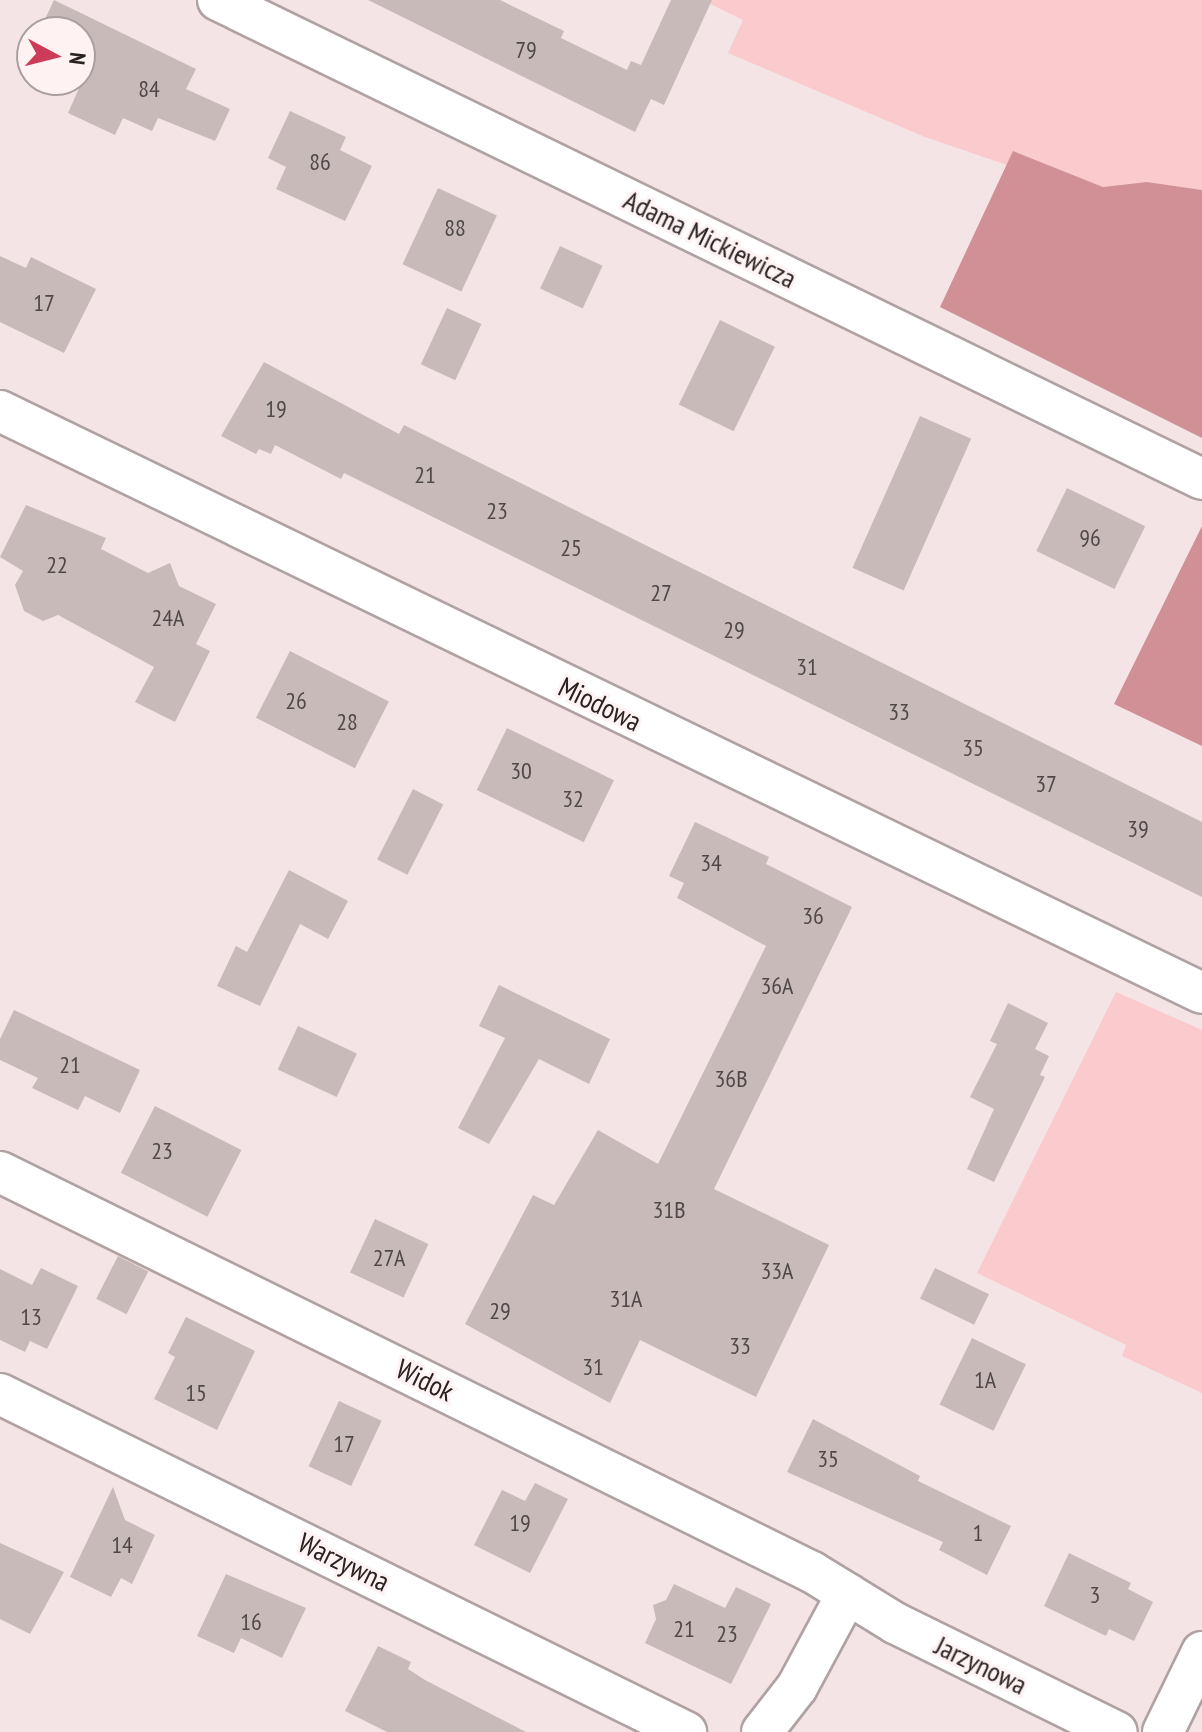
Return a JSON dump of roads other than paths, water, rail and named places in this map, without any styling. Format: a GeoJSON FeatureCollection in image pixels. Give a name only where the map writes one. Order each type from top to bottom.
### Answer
{"type":"FeatureCollection","features":[{"type":"Feature","properties":{"kind":"street","name":"Adama Mickiewicza"},"geometry":{"type":"LineString","coordinates":[[218,0],[1202,479]]}},
{"type":"Feature","properties":{"kind":"street","name":"Miodowa"},"geometry":{"type":"LineString","coordinates":[[0,411],[1202,993]]}},
{"type":"Feature","properties":{"kind":"street","name":"Widok"},"geometry":{"type":"LineString","coordinates":[[0,1172],[558,1444],[847,1594]]}},
{"type":"Feature","properties":{"kind":"street","name":"Warzywna"},"geometry":{"type":"LineString","coordinates":[[0,1394],[686,1732]]}},
{"type":"Feature","properties":{"kind":"street"},"geometry":{"type":"LineString","coordinates":[[762,1732],[797,1687],[847,1594]]}},
{"type":"Feature","properties":{"kind":"street","name":"Jarzynowa"},"geometry":{"type":"LineString","coordinates":[[847,1594],[895,1623],[1117,1732]]}},
{"type":"Feature","properties":{"kind":"street"},"geometry":{"type":"LineString","coordinates":[[1163,1732],[1202,1652]]}}]}
